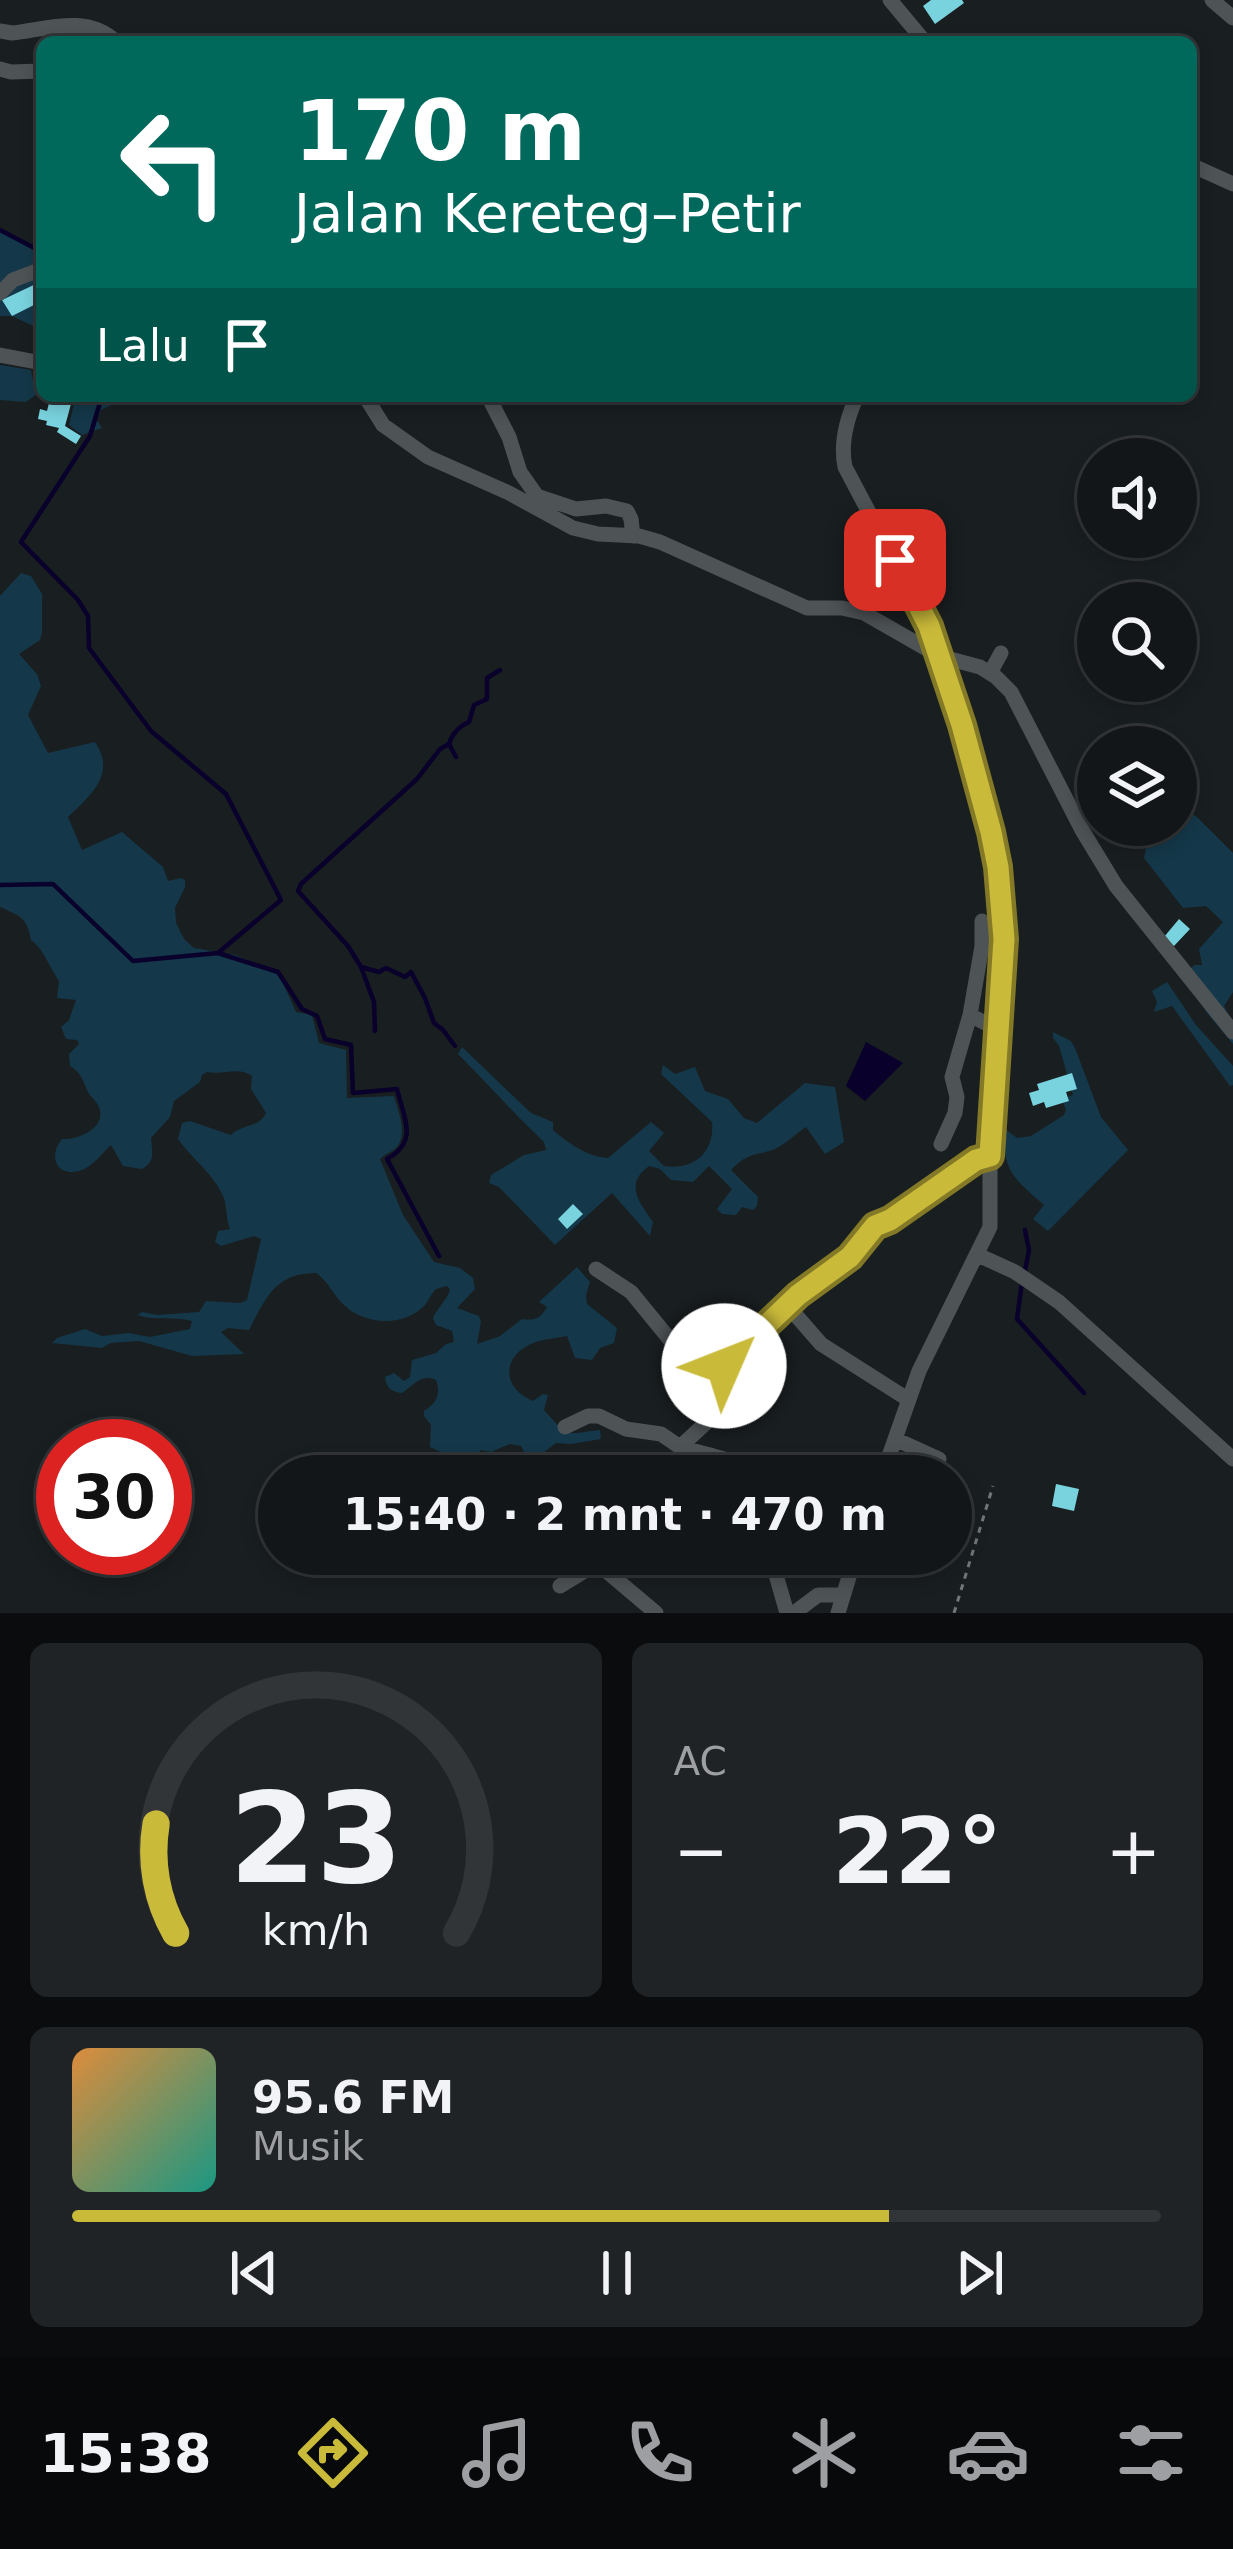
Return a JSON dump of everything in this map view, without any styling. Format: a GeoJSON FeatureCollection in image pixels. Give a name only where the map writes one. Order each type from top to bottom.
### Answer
{"type":"FeatureCollection","features":[{"type":"Feature","properties":{"kind":"street"},"geometry":{"type":"LineString","coordinates":[[890,0],[921,36]]}},
{"type":"Feature","properties":{"kind":"street"},"geometry":{"type":"LineString","coordinates":[[1212,0],[1233,18]]}},
{"type":"Feature","properties":{"kind":"street"},"geometry":{"type":"LineString","coordinates":[[0,31],[86,25],[110,36]]}},
{"type":"Feature","properties":{"kind":"street"},"geometry":{"type":"LineString","coordinates":[[0,69],[36,71]]}},
{"type":"Feature","properties":{"kind":"street"},"geometry":{"type":"LineString","coordinates":[[1197,167],[1233,184]]}},
{"type":"Feature","properties":{"kind":"street"},"geometry":{"type":"LineString","coordinates":[[0,293],[13,280],[36,271]]}},
{"type":"Feature","properties":{"kind":"street"},"geometry":{"type":"LineString","coordinates":[[0,355],[36,362]]}},
{"type":"Feature","properties":{"kind":"street"},"geometry":{"type":"LineString","coordinates":[[369,402],[383,425],[428,458],[509,493],[573,528],[660,542],[807,608],[842,608],[864,614],[939,656],[990,673],[1011,692],[1116,886],[1233,1032]]}},
{"type":"Feature","properties":{"kind":"street"},"geometry":{"type":"LineString","coordinates":[[491,402],[533,492],[575,509],[606,506],[627,511],[633,536]]}},
{"type":"Feature","properties":{"kind":"street"},"geometry":{"type":"LineString","coordinates":[[855,402],[843,443],[845,467],[921,609],[939,656],[991,832],[1004,939],[990,1156],[991,1221],[931,1344],[889,1455]]}},
{"type":"Feature","properties":{"kind":"street"},"geometry":{"type":"LineString","coordinates":[[990,673],[1001,653]]}},
{"type":"Feature","properties":{"kind":"street"},"geometry":{"type":"LineString","coordinates":[[941,1144],[955,1113],[952,1077],[970,1015],[982,921]]}},
{"type":"Feature","properties":{"kind":"street"},"geometry":{"type":"LineString","coordinates":[[970,1015],[998,1030]]}},
{"type":"Feature","properties":{"kind":"street"},"geometry":{"type":"LineString","coordinates":[[739,1392],[724,1366],[787,1305],[850,1257],[879,1223],[990,1156]]}},
{"type":"Feature","properties":{"kind":"street"},"geometry":{"type":"LineString","coordinates":[[978,1255],[1015,1272],[1059,1302],[1233,1460]]}},
{"type":"Feature","properties":{"kind":"street"},"geometry":{"type":"LineString","coordinates":[[596,1269],[631,1292],[680,1352],[684,1368],[713,1415]]}},
{"type":"Feature","properties":{"kind":"street"},"geometry":{"type":"LineString","coordinates":[[787,1305],[821,1344],[909,1400]]}},
{"type":"Feature","properties":{"kind":"street"},"geometry":{"type":"LineString","coordinates":[[680,1447],[779,1355]]}},
{"type":"Feature","properties":{"kind":"street"},"geometry":{"type":"LineString","coordinates":[[566,1427],[599,1416],[711,1455]]}},
{"type":"Feature","properties":{"kind":"street"},"geometry":{"type":"LineString","coordinates":[[895,1439],[930,1455]]}},
{"type":"Feature","properties":{"kind":"street"},"geometry":{"type":"LineString","coordinates":[[560,1586],[578,1575]]}},
{"type":"Feature","properties":{"kind":"street"},"geometry":{"type":"LineString","coordinates":[[619,1575],[652,1612]]}},
{"type":"Feature","properties":{"kind":"street"},"geometry":{"type":"LineString","coordinates":[[777,1575],[791,1613],[818,1595],[842,1595]]}},
{"type":"Feature","properties":{"kind":"street"},"geometry":{"type":"LineString","coordinates":[[838,1613],[846,1575]]}},
{"type":"Feature","properties":{"kind":"path"},"geometry":{"type":"LineString","coordinates":[[953,1613],[993,1486]]}},
{"type":"Feature","properties":{"kind":"shaded area"},"geometry":{"type":"Polygon","coordinates":[[[0,230],[36,249],[36,327],[0,316],[0,230]]]}},
{"type":"Feature","properties":{"kind":"shaded area"},"geometry":{"type":"Polygon","coordinates":[[[0,365],[31,370],[36,395],[26,402],[0,400],[0,365]]]}},
{"type":"Feature","properties":{"kind":"shaded area"},"geometry":{"type":"Polygon","coordinates":[[[118,402],[101,410],[97,420],[102,428],[82,435],[69,425],[74,403],[118,402]]]}},
{"type":"Feature","properties":{"kind":"shaded area"},"geometry":{"type":"Polygon","coordinates":[[[21,573],[31,576],[42,594],[40,640],[19,654],[41,686],[28,715],[48,753],[95,742],[101,754],[98,784],[68,817],[82,850],[122,832],[163,867],[168,881],[185,880],[175,908],[184,939],[194,948],[235,955],[278,972],[296,1012],[312,1015],[319,1043],[346,1050],[347,1098],[394,1096],[402,1135],[397,1147],[380,1159],[403,1215],[434,1262],[460,1268],[473,1278],[475,1289],[457,1308],[479,1316],[477,1344],[500,1336],[522,1319],[540,1316],[547,1307],[539,1302],[577,1267],[590,1282],[587,1304],[617,1328],[614,1343],[600,1348],[592,1360],[575,1358],[567,1336],[536,1342],[517,1354],[509,1370],[522,1395],[533,1401],[548,1395],[544,1410],[564,1430],[600,1430],[601,1439],[556,1443],[542,1455],[526,1455],[521,1446],[510,1444],[475,1455],[448,1455],[430,1447],[431,1425],[424,1411],[437,1398],[436,1380],[422,1379],[402,1393],[390,1388],[385,1377],[394,1373],[404,1381],[410,1377],[412,1360],[454,1342],[452,1331],[436,1325],[433,1318],[450,1290],[447,1286],[436,1289],[416,1312],[383,1321],[350,1310],[316,1273],[291,1277],[274,1290],[249,1330],[221,1332],[244,1354],[192,1356],[139,1341],[102,1348],[52,1343],[85,1329],[102,1336],[150,1337],[190,1329],[192,1321],[137,1315],[199,1312],[206,1301],[247,1300],[261,1239],[254,1236],[221,1246],[215,1242],[218,1231],[230,1229],[224,1198],[178,1139],[182,1123],[190,1121],[231,1135],[266,1113],[251,1089],[252,1076],[207,1072],[174,1101],[170,1117],[151,1138],[151,1159],[142,1169],[123,1166],[111,1145],[79,1171],[65,1171],[57,1163],[62,1139],[90,1131],[100,1113],[81,1076],[70,1066],[69,1054],[79,1044],[66,1039],[61,1027],[76,1000],[57,998],[59,981],[31,940],[25,922],[0,907],[0,596],[21,573]]]}},
{"type":"Feature","properties":{"kind":"shaded area"},"geometry":{"type":"Polygon","coordinates":[[[1197,817],[1233,853],[1233,992],[1224,1006],[1233,1023],[1233,1044],[1183,978],[1194,965],[1202,965],[1199,949],[1223,922],[1206,906],[1183,908],[1144,858],[1146,846],[1197,846],[1197,817]]]}},
{"type":"Feature","properties":{"kind":"shaded area"},"geometry":{"type":"Polygon","coordinates":[[[1167,982],[1196,1025],[1233,1066],[1233,1085],[1172,1006],[1154,1012],[1157,1002],[1152,991],[1167,982]]]}},
{"type":"Feature","properties":{"kind":"shaded area"},"geometry":{"type":"Polygon","coordinates":[[[1053,1032],[1071,1041],[1101,1117],[1128,1150],[1048,1231],[1033,1219],[1044,1205],[1008,1165],[1005,1129],[1017,1138],[1031,1136],[1064,1115],[1062,1099],[1073,1095],[1053,1032]]]}},
{"type":"Feature","properties":{"kind":"shaded area"},"geometry":{"type":"Polygon","coordinates":[[[866,1042],[903,1063],[865,1101],[846,1086],[866,1042]]]}},
{"type":"Feature","properties":{"kind":"shaded area"},"geometry":{"type":"Polygon","coordinates":[[[462,1047],[531,1113],[553,1122],[553,1130],[572,1144],[601,1157],[608,1158],[651,1122],[664,1133],[649,1151],[664,1166],[693,1162],[706,1150],[712,1122],[661,1074],[663,1065],[675,1074],[695,1067],[705,1091],[728,1099],[744,1118],[757,1123],[805,1083],[835,1087],[844,1142],[825,1154],[806,1127],[779,1147],[741,1161],[731,1170],[758,1197],[753,1210],[742,1207],[736,1215],[717,1209],[732,1189],[709,1166],[693,1182],[671,1180],[649,1166],[636,1186],[653,1222],[650,1236],[612,1193],[555,1245],[499,1187],[489,1183],[491,1175],[524,1155],[546,1150],[544,1142],[458,1054],[462,1047]]]}},
{"type":"Feature","properties":{"kind":"building"},"geometry":{"type":"Polygon","coordinates":[[[931,0],[964,3],[935,24],[923,6],[931,0]]]}},
{"type":"Feature","properties":{"kind":"building"},"geometry":{"type":"Polygon","coordinates":[[[36,284],[36,304],[12,316],[2,300],[36,284]]]}},
{"type":"Feature","properties":{"kind":"building"},"geometry":{"type":"Polygon","coordinates":[[[49,402],[71,404],[65,426],[81,436],[76,444],[57,432],[59,428],[38,419],[40,409],[47,411],[49,402]]]}},
{"type":"Feature","properties":{"kind":"building"},"geometry":{"type":"Polygon","coordinates":[[[1179,919],[1190,929],[1174,946],[1164,937],[1179,919]]]}},
{"type":"Feature","properties":{"kind":"building"},"geometry":{"type":"Polygon","coordinates":[[[1072,1073],[1077,1089],[1066,1092],[1069,1101],[1046,1108],[1044,1102],[1033,1106],[1029,1093],[1039,1090],[1037,1084],[1072,1073]]]}},
{"type":"Feature","properties":{"kind":"building"},"geometry":{"type":"Polygon","coordinates":[[[573,1204],[583,1214],[567,1229],[558,1219],[573,1204]]]}},
{"type":"Feature","properties":{"kind":"building"},"geometry":{"type":"Polygon","coordinates":[[[1056,1484],[1079,1489],[1074,1511],[1052,1506],[1056,1484]]]}},
{"type":"Feature","properties":{"kind":"waterway"},"geometry":{"type":"LineString","coordinates":[[0,230],[36,249]]}},
{"type":"Feature","properties":{"kind":"waterway"},"geometry":{"type":"LineString","coordinates":[[100,402],[90,436],[21,542],[78,600],[88,616],[89,648],[151,731],[226,794],[281,900],[219,952]]}},
{"type":"Feature","properties":{"kind":"waterway"},"geometry":{"type":"LineString","coordinates":[[456,757],[450,740],[469,722],[474,705],[487,699],[487,678],[500,670]]}},
{"type":"Feature","properties":{"kind":"waterway"},"geometry":{"type":"LineString","coordinates":[[375,1031],[374,1002],[361,967],[298,891],[449,744]]}},
{"type":"Feature","properties":{"kind":"waterway"},"geometry":{"type":"LineString","coordinates":[[0,885],[53,884],[133,961],[218,953],[278,972],[302,1009],[317,1016],[325,1039],[351,1045],[353,1093],[397,1089],[406,1137],[387,1159],[439,1256]]}},
{"type":"Feature","properties":{"kind":"waterway"},"geometry":{"type":"LineString","coordinates":[[361,967],[379,972],[386,968],[405,977],[411,972],[434,1023],[455,1046]]}},
{"type":"Feature","properties":{"kind":"waterway"},"geometry":{"type":"LineString","coordinates":[[1025,1230],[1029,1250],[1025,1271]]}},
{"type":"Feature","properties":{"kind":"waterway"},"geometry":{"type":"LineString","coordinates":[[1022,1282],[1017,1319],[1084,1393]]}},
{"type":"Feature","properties":{"kind":"route"},"geometry":{"type":"LineString","coordinates":[[724,1366],[798,1295],[850,1257],[875,1226],[976,1160],[990,1156],[1004,939],[998,867],[962,725],[929,626],[895,560]]}}]}
